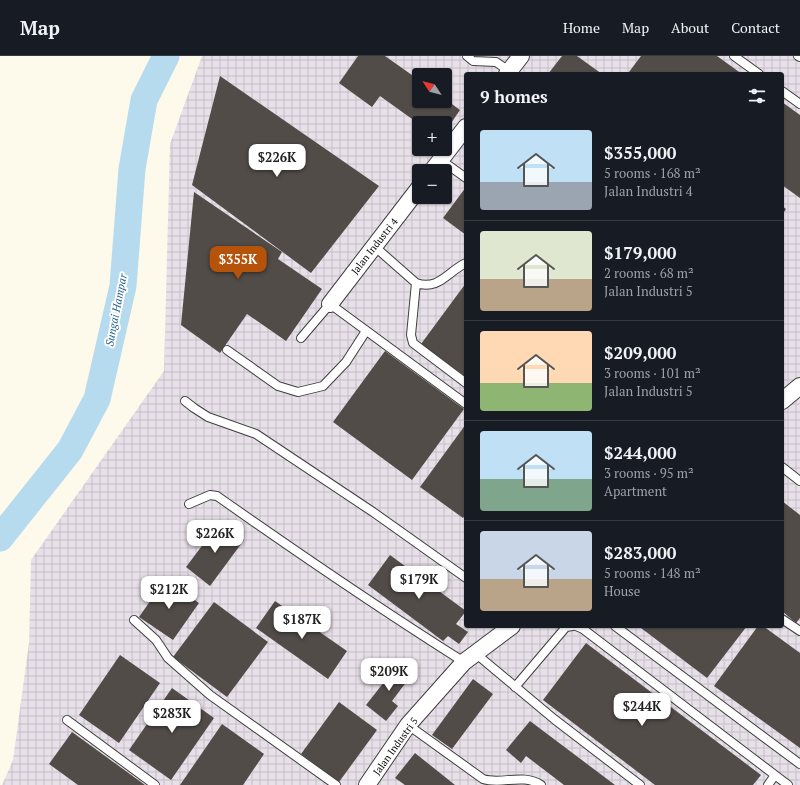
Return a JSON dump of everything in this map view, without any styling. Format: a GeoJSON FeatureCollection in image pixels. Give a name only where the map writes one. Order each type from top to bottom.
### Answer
{"type":"FeatureCollection","features":[{"type":"Feature","properties":{"kind":"street"},"geometry":{"type":"LineString","coordinates":[[509,72],[521,56]]}},
{"type":"Feature","properties":{"kind":"street"},"geometry":{"type":"LineString","coordinates":[[437,164],[464,130]]}},
{"type":"Feature","properties":{"kind":"street","name":"Jalan Industri 4"},"geometry":{"type":"LineString","coordinates":[[330,304],[412,197]]}},
{"type":"Feature","properties":{"kind":"street"},"geometry":{"type":"LineString","coordinates":[[784,399],[800,386]]}},
{"type":"Feature","properties":{"kind":"street","name":"Jalan Industri 5"},"geometry":{"type":"LineString","coordinates":[[372,783],[408,725],[470,658],[509,628]]}},
{"type":"Feature","properties":{"kind":"lane"},"geometry":{"type":"LineString","coordinates":[[467,56],[473,61],[495,59],[507,72]]}},
{"type":"Feature","properties":{"kind":"lane"},"geometry":{"type":"LineString","coordinates":[[734,56],[756,72]]}},
{"type":"Feature","properties":{"kind":"lane"},"geometry":{"type":"LineString","coordinates":[[784,92],[800,104]]}},
{"type":"Feature","properties":{"kind":"lane"},"geometry":{"type":"LineString","coordinates":[[452,172],[464,177]]}},
{"type":"Feature","properties":{"kind":"lane"},"geometry":{"type":"LineString","coordinates":[[374,246],[416,283],[421,285],[436,284],[464,264]]}},
{"type":"Feature","properties":{"kind":"lane"},"geometry":{"type":"LineString","coordinates":[[416,283],[411,335],[413,342],[464,381]]}},
{"type":"Feature","properties":{"kind":"lane"},"geometry":{"type":"LineString","coordinates":[[301,338],[330,304],[464,403]]}},
{"type":"Feature","properties":{"kind":"lane"},"geometry":{"type":"LineString","coordinates":[[227,350],[278,386],[298,392],[323,386],[346,362],[366,331]]}},
{"type":"Feature","properties":{"kind":"lane"},"geometry":{"type":"LineString","coordinates":[[185,401],[208,417],[256,434],[373,512],[464,577]]}},
{"type":"Feature","properties":{"kind":"lane"},"geometry":{"type":"LineString","coordinates":[[784,469],[800,481]]}},
{"type":"Feature","properties":{"kind":"lane"},"geometry":{"type":"LineString","coordinates":[[189,504],[210,495],[217,496],[411,629],[470,658],[515,687],[640,785]]}},
{"type":"Feature","properties":{"kind":"lane"},"geometry":{"type":"LineString","coordinates":[[134,620],[156,640],[168,658],[210,695],[336,785]]}},
{"type":"Feature","properties":{"kind":"lane"},"geometry":{"type":"LineString","coordinates":[[784,620],[800,631]]}},
{"type":"Feature","properties":{"kind":"lane"},"geometry":{"type":"LineString","coordinates":[[515,687],[565,628]]}},
{"type":"Feature","properties":{"kind":"lane"},"geometry":{"type":"LineString","coordinates":[[581,628],[788,785]]}},
{"type":"Feature","properties":{"kind":"lane"},"geometry":{"type":"LineString","coordinates":[[619,628],[800,764]]}},
{"type":"Feature","properties":{"kind":"lane"},"geometry":{"type":"LineString","coordinates":[[67,720],[155,785]]}},
{"type":"Feature","properties":{"kind":"lane"},"geometry":{"type":"LineString","coordinates":[[408,725],[489,782],[496,783],[532,780],[541,785]]}},
{"type":"Feature","properties":{"kind":"lane"},"geometry":{"type":"LineString","coordinates":[[768,785],[775,775]]}},
{"type":"Feature","properties":{"kind":"shaded area"},"geometry":{"type":"Polygon","coordinates":[[[202,56],[800,56],[800,785],[2,785],[13,760],[29,643],[31,560],[164,371],[170,144],[202,56]]]}},
{"type":"Feature","properties":{"kind":"building"},"geometry":{"type":"Polygon","coordinates":[[[358,56],[385,56],[412,75],[412,108],[452,108],[452,104],[460,110],[452,122],[452,116],[412,116],[412,119],[380,96],[372,107],[339,83],[358,56]]]}},
{"type":"Feature","properties":{"kind":"building"},"geometry":{"type":"Polygon","coordinates":[[[562,56],[577,56],[599,72],[550,72],[562,56]]]}},
{"type":"Feature","properties":{"kind":"building"},"geometry":{"type":"Polygon","coordinates":[[[641,56],[717,56],[739,72],[629,72],[641,56]]]}},
{"type":"Feature","properties":{"kind":"building"},"geometry":{"type":"Polygon","coordinates":[[[220,76],[379,186],[311,273],[192,185],[220,76]]]}},
{"type":"Feature","properties":{"kind":"building"},"geometry":{"type":"Polygon","coordinates":[[[784,103],[800,115],[800,198],[784,186],[784,103]]]}},
{"type":"Feature","properties":{"kind":"building"},"geometry":{"type":"Polygon","coordinates":[[[464,190],[464,234],[443,218],[464,190]]]}},
{"type":"Feature","properties":{"kind":"building"},"geometry":{"type":"Polygon","coordinates":[[[194,192],[282,252],[278,259],[322,289],[286,341],[247,314],[220,353],[181,325],[194,192]]]}},
{"type":"Feature","properties":{"kind":"building"},"geometry":{"type":"Polygon","coordinates":[[[464,286],[464,376],[421,344],[464,286]]]}},
{"type":"Feature","properties":{"kind":"building"},"geometry":{"type":"Polygon","coordinates":[[[385,351],[464,409],[412,480],[333,422],[385,351]]]}},
{"type":"Feature","properties":{"kind":"building"},"geometry":{"type":"Polygon","coordinates":[[[464,427],[464,517],[463,518],[420,487],[464,427]]]}},
{"type":"Feature","properties":{"kind":"building"},"geometry":{"type":"Polygon","coordinates":[[[784,503],[800,515],[800,618],[796,623],[784,613],[784,503]]]}},
{"type":"Feature","properties":{"kind":"building"},"geometry":{"type":"Polygon","coordinates":[[[220,522],[244,540],[210,586],[186,567],[220,522]]]}},
{"type":"Feature","properties":{"kind":"building"},"geometry":{"type":"Polygon","coordinates":[[[390,555],[464,610],[464,614],[456,624],[468,632],[459,644],[448,636],[443,641],[368,585],[390,555]]]}},
{"type":"Feature","properties":{"kind":"building"},"geometry":{"type":"Polygon","coordinates":[[[165,580],[199,603],[173,640],[139,617],[165,580]]]}},
{"type":"Feature","properties":{"kind":"building"},"geometry":{"type":"Polygon","coordinates":[[[275,601],[347,651],[328,679],[256,628],[275,601]]]}},
{"type":"Feature","properties":{"kind":"building"},"geometry":{"type":"Polygon","coordinates":[[[214,602],[268,642],[227,697],[173,657],[214,602]]]}},
{"type":"Feature","properties":{"kind":"building"},"geometry":{"type":"Polygon","coordinates":[[[641,628],[745,628],[707,678],[641,628]]]}},
{"type":"Feature","properties":{"kind":"building"},"geometry":{"type":"Polygon","coordinates":[[[757,628],[766,628],[800,653],[800,748],[714,686],[757,628]]]}},
{"type":"Feature","properties":{"kind":"building"},"geometry":{"type":"Polygon","coordinates":[[[586,643],[761,775],[753,785],[655,785],[543,700],[586,643]]]}},
{"type":"Feature","properties":{"kind":"building"},"geometry":{"type":"Polygon","coordinates":[[[120,655],[160,683],[119,743],[79,715],[120,655]]]}},
{"type":"Feature","properties":{"kind":"building"},"geometry":{"type":"Polygon","coordinates":[[[399,663],[413,673],[392,701],[398,706],[386,721],[366,705],[399,663]]]}},
{"type":"Feature","properties":{"kind":"building"},"geometry":{"type":"Polygon","coordinates":[[[473,679],[493,694],[452,749],[432,735],[473,679]]]}},
{"type":"Feature","properties":{"kind":"building"},"geometry":{"type":"Polygon","coordinates":[[[172,688],[214,718],[171,780],[129,750],[172,688]]]}},
{"type":"Feature","properties":{"kind":"building"},"geometry":{"type":"Polygon","coordinates":[[[339,702],[377,730],[339,782],[301,754],[339,702]]]}},
{"type":"Feature","properties":{"kind":"building"},"geometry":{"type":"Polygon","coordinates":[[[530,721],[615,785],[564,785],[526,756],[521,763],[506,750],[530,721]]]}},
{"type":"Feature","properties":{"kind":"building"},"geometry":{"type":"Polygon","coordinates":[[[222,724],[264,754],[243,785],[180,785],[222,724]]]}},
{"type":"Feature","properties":{"kind":"building"},"geometry":{"type":"Polygon","coordinates":[[[72,732],[145,785],[78,785],[49,764],[72,732]]]}},
{"type":"Feature","properties":{"kind":"building"},"geometry":{"type":"Polygon","coordinates":[[[415,753],[455,785],[405,785],[395,778],[415,753]]]}},
{"type":"Feature","properties":{"kind":"waterway","name":"Sungai Hampar"},"geometry":{"type":"LineString","coordinates":[[0,538],[70,450],[97,399],[123,286],[132,169],[144,100],[166,56]]}}]}
